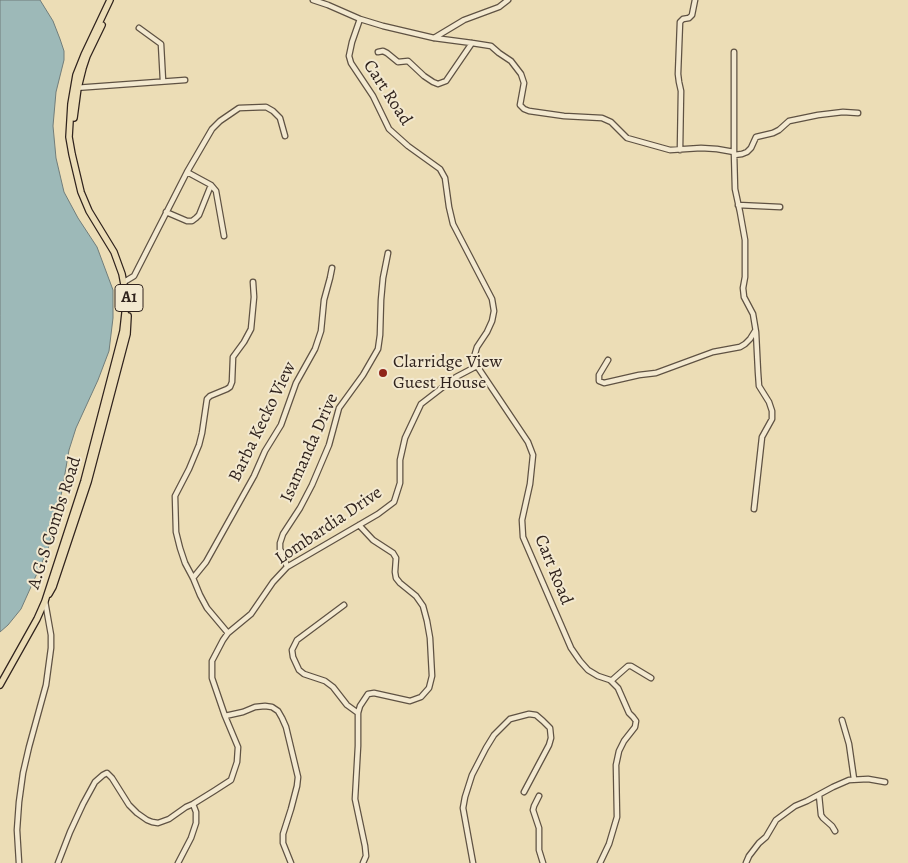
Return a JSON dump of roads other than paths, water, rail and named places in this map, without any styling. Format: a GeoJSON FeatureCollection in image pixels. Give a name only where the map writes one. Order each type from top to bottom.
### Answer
{"type":"FeatureCollection","features":[{"type":"Feature","properties":{"kind":"main road","name":"A.G.S Combs Road"},"geometry":{"type":"LineString","coordinates":[[44,601],[53,587],[88,482],[127,334],[129,303],[125,273],[116,250],[84,192],[75,154],[73,136],[76,88],[87,56],[112,0]]}},
{"type":"Feature","properties":{"kind":"main road","name":"A1"},"geometry":{"type":"LineString","coordinates":[[0,685],[37,619],[44,601]]}},
{"type":"Feature","properties":{"kind":"street"},"geometry":{"type":"LineString","coordinates":[[313,0],[360,20],[434,38],[491,46],[499,54],[511,61],[521,74],[524,83],[520,104],[524,109],[564,116],[602,118],[611,122],[627,138],[655,147],[670,150],[717,149],[734,154],[742,154],[748,152],[756,137],[773,133],[789,121],[843,112],[858,113]]}},
{"type":"Feature","properties":{"kind":"street"},"geometry":{"type":"LineString","coordinates":[[434,38],[464,20],[499,7],[508,0]]}},
{"type":"Feature","properties":{"kind":"street"},"geometry":{"type":"LineString","coordinates":[[680,150],[681,91],[678,74],[680,22],[692,15],[695,0]]}},
{"type":"Feature","properties":{"kind":"street","name":"Cart Road"},"geometry":{"type":"LineString","coordinates":[[360,20],[349,56],[351,63],[373,96],[389,129],[408,146],[440,169],[445,178],[453,224],[492,299],[494,310],[492,321],[477,347],[474,357],[477,366],[528,442],[533,455],[530,484],[522,520],[523,537],[571,648],[588,670],[611,681]]}},
{"type":"Feature","properties":{"kind":"street"},"geometry":{"type":"LineString","coordinates":[[139,28],[161,44],[163,81]]}},
{"type":"Feature","properties":{"kind":"street"},"geometry":{"type":"LineString","coordinates":[[378,52],[383,51],[387,53],[398,62],[408,61],[424,76],[438,84],[446,81],[472,43]]}},
{"type":"Feature","properties":{"kind":"street"},"geometry":{"type":"LineString","coordinates":[[734,52],[735,189],[745,240],[746,262],[743,288],[744,297],[753,314],[756,330],[759,386],[772,411],[772,419],[762,437],[754,509]]}},
{"type":"Feature","properties":{"kind":"street"},"geometry":{"type":"LineString","coordinates":[[76,88],[185,80]]}},
{"type":"Feature","properties":{"kind":"street"},"geometry":{"type":"LineString","coordinates":[[125,282],[134,276],[187,172],[212,128],[239,108],[266,107],[273,110],[280,118],[285,136]]}},
{"type":"Feature","properties":{"kind":"street"},"geometry":{"type":"LineString","coordinates":[[187,172],[211,185],[216,191],[224,236]]}},
{"type":"Feature","properties":{"kind":"street"},"geometry":{"type":"LineString","coordinates":[[166,212],[187,221],[192,221],[199,215],[211,185]]}},
{"type":"Feature","properties":{"kind":"street"},"geometry":{"type":"LineString","coordinates":[[738,205],[780,207]]}},
{"type":"Feature","properties":{"kind":"street","name":"Isamanda Drive"},"geometry":{"type":"LineString","coordinates":[[287,567],[280,549],[283,534],[312,485],[328,446],[338,408],[363,375],[378,348],[380,300],[388,254]]}},
{"type":"Feature","properties":{"kind":"street","name":"Barba Kecko View"},"geometry":{"type":"LineString","coordinates":[[193,578],[206,562],[254,476],[265,451],[281,425],[296,383],[315,349],[321,331],[324,300],[332,268]]}},
{"type":"Feature","properties":{"kind":"street"},"geometry":{"type":"LineString","coordinates":[[228,633],[207,608],[185,563],[176,532],[174,496],[189,469],[199,445],[207,399],[227,389],[232,382],[233,357],[251,329],[254,297],[253,282]]}},
{"type":"Feature","properties":{"kind":"street"},"geometry":{"type":"LineString","coordinates":[[608,360],[599,375],[599,381],[604,383],[639,374],[656,373],[713,352],[740,347],[750,339],[756,330]]}},
{"type":"Feature","properties":{"kind":"street","name":"Lombardia Drive"},"geometry":{"type":"LineString","coordinates":[[58,863],[83,804],[95,782],[103,775],[107,774],[112,778],[129,805],[137,813],[152,822],[158,823],[169,819],[231,780],[239,754],[238,747],[212,678],[212,660],[228,633],[251,614],[265,592],[287,567],[378,514],[394,502],[400,484],[400,460],[406,438],[421,404],[456,377],[477,366]]}},
{"type":"Feature","properties":{"kind":"street"},"geometry":{"type":"LineString","coordinates":[[359,525],[373,540],[393,552],[396,558],[396,578],[416,596],[423,606],[428,621],[432,676],[429,688],[421,697],[410,701],[374,693],[368,694],[360,706],[358,713],[355,800],[366,856],[362,863]]}},
{"type":"Feature","properties":{"kind":"street"},"geometry":{"type":"LineString","coordinates":[[19,863],[17,830],[23,773],[46,685],[51,648],[51,636],[44,601]]}},
{"type":"Feature","properties":{"kind":"street"},"geometry":{"type":"LineString","coordinates":[[344,605],[297,640],[292,650],[299,670],[304,674],[325,681],[358,713]]}},
{"type":"Feature","properties":{"kind":"street"},"geometry":{"type":"LineString","coordinates":[[600,863],[609,844],[617,817],[616,765],[619,751],[635,727],[636,721],[629,713],[618,688],[611,681],[628,666],[651,678]]}},
{"type":"Feature","properties":{"kind":"street"},"geometry":{"type":"LineString","coordinates":[[225,716],[244,712],[255,707],[272,707],[278,711],[286,726],[298,777],[283,834],[283,843],[291,863]]}},
{"type":"Feature","properties":{"kind":"street"},"geometry":{"type":"LineString","coordinates":[[473,863],[463,808],[472,775],[494,735],[510,719],[529,714],[536,715],[543,720],[550,728],[551,738],[524,792]]}},
{"type":"Feature","properties":{"kind":"street"},"geometry":{"type":"LineString","coordinates":[[842,720],[849,744],[854,779]]}},
{"type":"Feature","properties":{"kind":"street"},"geometry":{"type":"LineString","coordinates":[[746,863],[758,843],[766,837],[776,820],[795,806],[849,780],[885,782]]}},
{"type":"Feature","properties":{"kind":"street"},"geometry":{"type":"LineString","coordinates":[[819,795],[821,815],[832,826],[834,831]]}},
{"type":"Feature","properties":{"kind":"street"},"geometry":{"type":"LineString","coordinates":[[538,796],[533,810],[539,828],[539,850],[543,863]]}},
{"type":"Feature","properties":{"kind":"street"},"geometry":{"type":"LineString","coordinates":[[178,863],[192,838],[196,823],[196,812],[193,804]]}},
{"type":"Feature","properties":{"kind":"water"},"geometry":{"type":"Polygon","coordinates":[[[0,0],[40,0],[53,21],[60,39],[64,51],[64,60],[56,92],[53,126],[56,158],[64,192],[97,247],[113,290],[113,318],[109,351],[76,428],[69,450],[62,491],[48,549],[21,609],[0,632],[0,0]]]}},
{"type":"Feature","properties":{"kind":"place","name":"Clarridge View Guest House"},"geometry":{"type":"Point","coordinates":[383,373]}}]}
